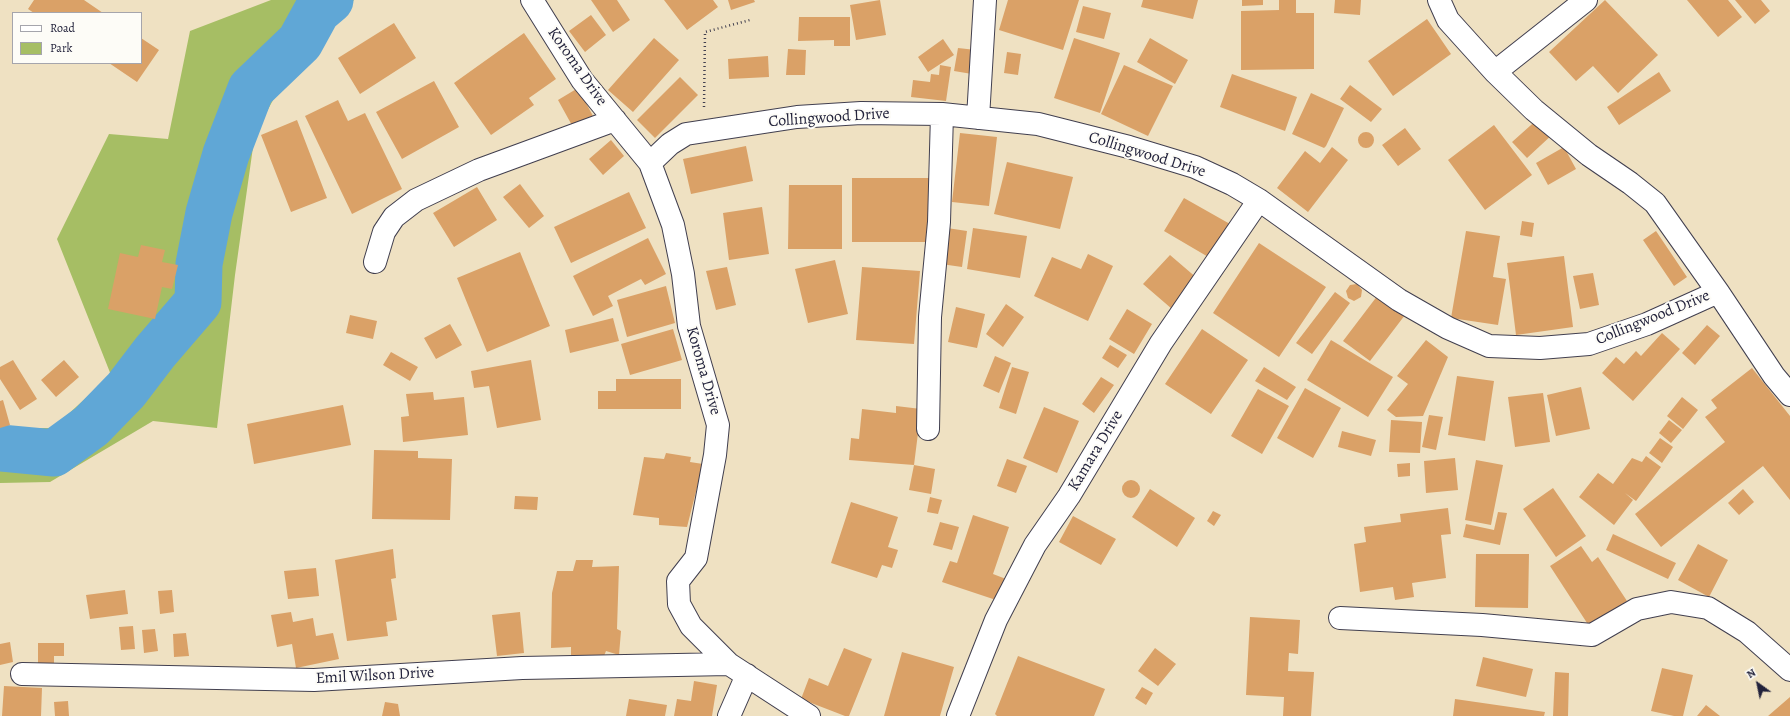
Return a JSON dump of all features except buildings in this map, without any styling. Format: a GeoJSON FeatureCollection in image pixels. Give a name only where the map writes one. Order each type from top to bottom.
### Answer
{"type":"FeatureCollection","features":[{"type":"Feature","properties":{"kind":"street","name":"Koroma Drive"},"geometry":{"type":"LineString","coordinates":[[532,0],[582,80],[650,163],[673,225],[683,274],[689,326],[718,425],[716,455],[696,558],[678,581],[679,604],[691,626],[738,670],[809,716]]}},
{"type":"Feature","properties":{"kind":"street"},"geometry":{"type":"LineString","coordinates":[[978,118],[985,0]]}},
{"type":"Feature","properties":{"kind":"street"},"geometry":{"type":"LineString","coordinates":[[1439,0],[1448,20],[1495,72],[1534,110],[1588,155],[1630,183],[1655,203],[1718,292],[1774,376],[1790,395]]}},
{"type":"Feature","properties":{"kind":"street"},"geometry":{"type":"LineString","coordinates":[[1495,72],[1586,0]]}},
{"type":"Feature","properties":{"kind":"street","name":"Collingwood Drive"},"geometry":{"type":"LineString","coordinates":[[650,163],[670,144],[686,134],[797,117],[861,113],[942,114],[1038,124],[1129,147],[1195,167],[1232,184],[1259,200],[1399,300],[1448,328],[1490,346],[1540,348],[1589,344],[1647,324],[1718,292]]}},
{"type":"Feature","properties":{"kind":"street"},"geometry":{"type":"LineString","coordinates":[[928,429],[930,317],[939,222],[942,114]]}},
{"type":"Feature","properties":{"kind":"street"},"geometry":{"type":"LineString","coordinates":[[375,262],[384,232],[394,217],[416,200],[479,170],[614,120]]}},
{"type":"Feature","properties":{"kind":"street","name":"Kamara Drive"},"geometry":{"type":"LineString","coordinates":[[958,716],[996,620],[1035,545],[1069,496],[1161,342],[1259,200]]}},
{"type":"Feature","properties":{"kind":"street"},"geometry":{"type":"LineString","coordinates":[[1340,618],[1482,625],[1592,635],[1637,609],[1671,602],[1708,608],[1747,632],[1790,670]]}},
{"type":"Feature","properties":{"kind":"street","name":"Emil Wilson Drive"},"geometry":{"type":"LineString","coordinates":[[22,674],[314,680],[522,668],[738,670]]}},
{"type":"Feature","properties":{"kind":"street"},"geometry":{"type":"LineString","coordinates":[[729,716],[738,670]]}},
{"type":"Feature","properties":{"kind":"path"},"geometry":{"type":"LineString","coordinates":[[703,132],[705,32],[750,20]]}},
{"type":"Feature","properties":{"kind":"green space"},"geometry":{"type":"Polygon","coordinates":[[[271,0],[354,0],[289,71],[255,133],[235,275],[217,428],[153,421],[50,482],[0,483],[0,428],[53,428],[111,375],[57,239],[109,134],[168,139],[190,31],[271,0]]]}},
{"type":"Feature","properties":{"kind":"waterway"},"geometry":{"type":"LineString","coordinates":[[0,448],[54,453],[91,426],[126,390],[155,352],[198,302],[199,264],[209,213],[226,154],[251,89],[300,42],[317,11],[330,0]]}}]}
